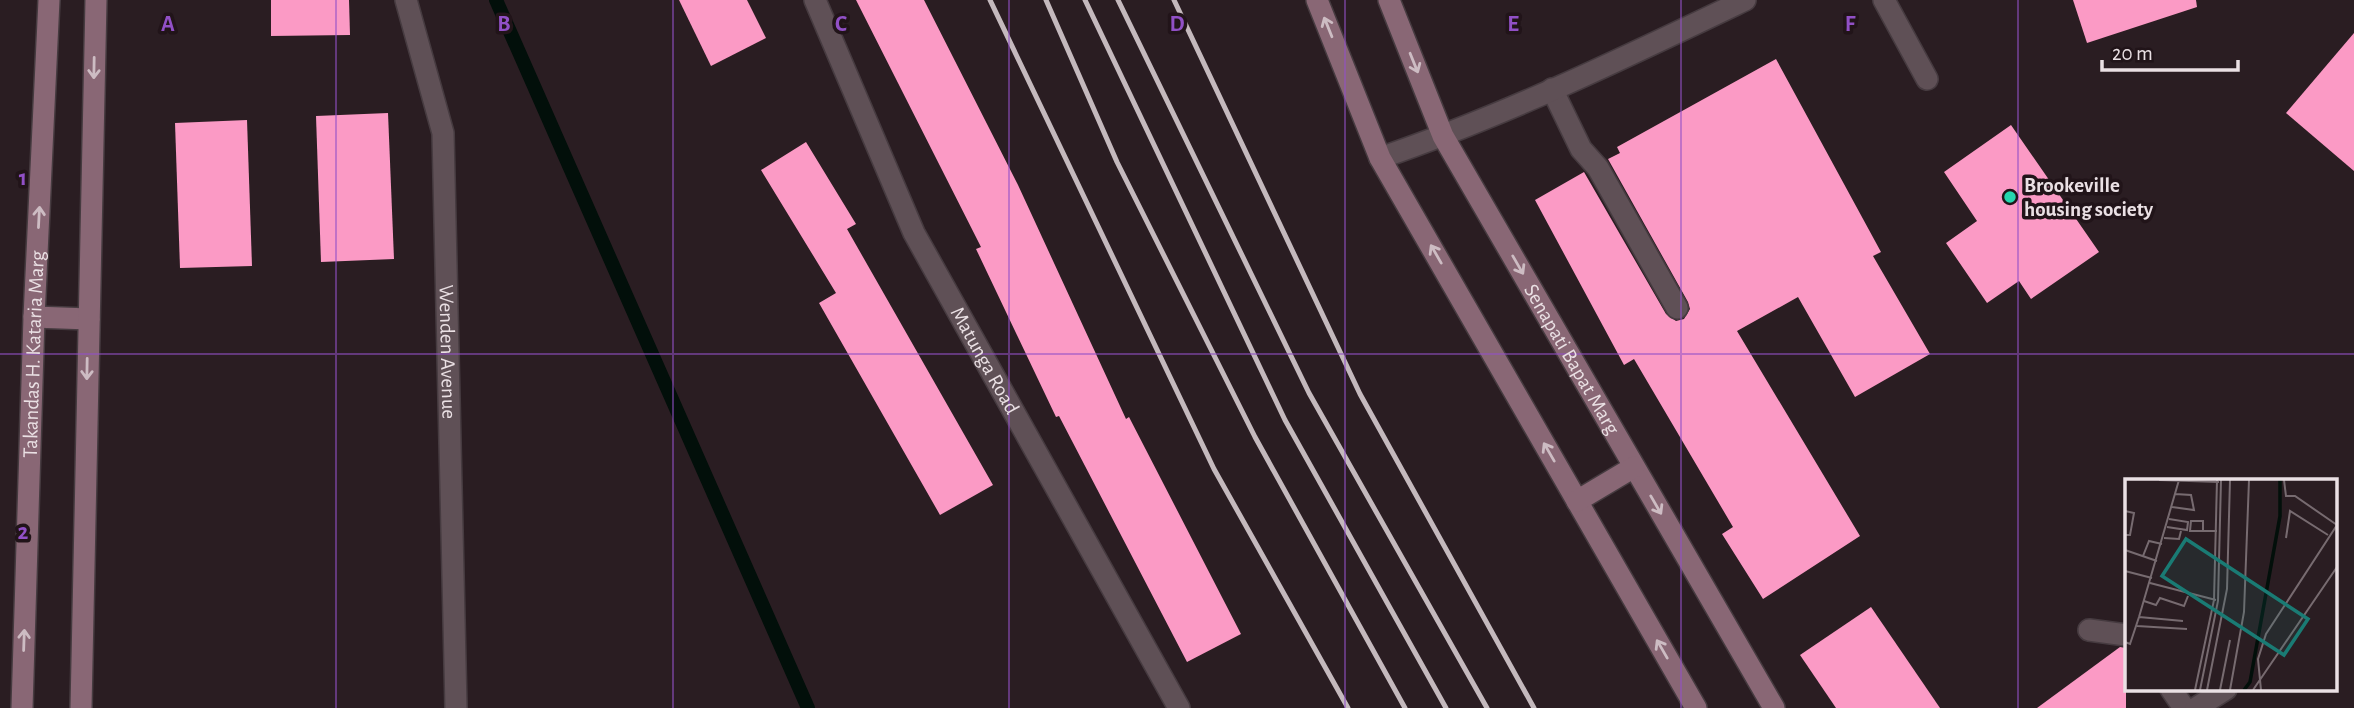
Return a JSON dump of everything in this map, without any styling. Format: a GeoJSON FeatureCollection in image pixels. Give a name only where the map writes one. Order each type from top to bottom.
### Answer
{"type":"FeatureCollection","features":[{"type":"Feature","properties":{"kind":"main road","name":"Takandas H. Kataria Marg"},"geometry":{"type":"LineString","coordinates":[[22,708],[34,317],[49,0]]}},
{"type":"Feature","properties":{"kind":"main road"},"geometry":{"type":"LineString","coordinates":[[80,708],[96,0]]}},
{"type":"Feature","properties":{"kind":"main road"},"geometry":{"type":"LineString","coordinates":[[1317,0],[1380,158],[1696,708]]}},
{"type":"Feature","properties":{"kind":"main road","name":"Senapati Bapat Marg"},"geometry":{"type":"LineString","coordinates":[[1389,0],[1443,136],[1774,708]]}},
{"type":"Feature","properties":{"kind":"main road"},"geometry":{"type":"LineString","coordinates":[[34,317],[89,319]]}},
{"type":"Feature","properties":{"kind":"main road"},"geometry":{"type":"LineString","coordinates":[[1577,501],[1634,467]]}},
{"type":"Feature","properties":{"kind":"street","name":"Wenden Avenue"},"geometry":{"type":"LineString","coordinates":[[406,0],[443,133],[456,708]]}},
{"type":"Feature","properties":{"kind":"street","name":"Matunga Road"},"geometry":{"type":"LineString","coordinates":[[815,0],[915,233],[1179,708]]}},
{"type":"Feature","properties":{"kind":"street"},"geometry":{"type":"LineString","coordinates":[[1380,158],[1443,136],[1552,89],[1745,0]]}},
{"type":"Feature","properties":{"kind":"street"},"geometry":{"type":"LineString","coordinates":[[1884,0],[1927,79]]}},
{"type":"Feature","properties":{"kind":"street"},"geometry":{"type":"LineString","coordinates":[[1552,89],[1581,149],[1598,168],[1677,308]]}},
{"type":"Feature","properties":{"kind":"street"},"geometry":{"type":"LineString","coordinates":[[2089,629],[2125,635]]}},
{"type":"Feature","properties":{"kind":"street"},"geometry":{"type":"LineString","coordinates":[[2172,690],[2184,708]]}},
{"type":"Feature","properties":{"kind":"street"},"geometry":{"type":"LineString","coordinates":[[2196,708],[2225,690]]}},
{"type":"Feature","properties":{"kind":"building"},"geometry":{"type":"Polygon","coordinates":[[[271,0],[349,0],[350,35],[271,36],[271,0]]]}},
{"type":"Feature","properties":{"kind":"building"},"geometry":{"type":"Polygon","coordinates":[[[679,0],[747,0],[766,38],[711,66],[679,0]]]}},
{"type":"Feature","properties":{"kind":"building"},"geometry":{"type":"Polygon","coordinates":[[[856,0],[924,0],[1018,185],[1126,419],[1129,417],[1241,634],[1187,662],[1059,416],[1056,417],[976,249],[981,247],[856,0]]]}},
{"type":"Feature","properties":{"kind":"building"},"geometry":{"type":"Polygon","coordinates":[[[2073,0],[2196,0],[2197,7],[2087,43],[2073,0]]]}},
{"type":"Feature","properties":{"kind":"building"},"geometry":{"type":"Polygon","coordinates":[[[2354,33],[2354,171],[2286,113],[2354,33]]]}},
{"type":"Feature","properties":{"kind":"building"},"geometry":{"type":"Polygon","coordinates":[[[1776,59],[1881,252],[1873,256],[1930,354],[1855,397],[1798,297],[1737,331],[1860,536],[1763,599],[1722,534],[1733,527],[1634,359],[1624,365],[1535,200],[1584,172],[1666,314],[1676,321],[1684,319],[1690,309],[1688,302],[1608,159],[1620,153],[1617,147],[1776,59]]]}},
{"type":"Feature","properties":{"kind":"building"},"geometry":{"type":"Polygon","coordinates":[[[388,113],[394,259],[321,262],[316,116],[388,113]]]}},
{"type":"Feature","properties":{"kind":"building"},"geometry":{"type":"Polygon","coordinates":[[[247,120],[252,266],[180,268],[175,123],[247,120]]]}},
{"type":"Feature","properties":{"kind":"building","name":"Brookeville housing society"},"geometry":{"type":"Polygon","coordinates":[[[2011,125],[2099,252],[2031,299],[2019,281],[1987,303],[1946,243],[1977,221],[1944,172],[2011,125]]]}},
{"type":"Feature","properties":{"kind":"building"},"geometry":{"type":"Polygon","coordinates":[[[806,142],[856,224],[847,229],[993,485],[940,515],[819,303],[836,293],[761,170],[806,142]]]}},
{"type":"Feature","properties":{"kind":"building"},"geometry":{"type":"Polygon","coordinates":[[[1871,607],[1940,708],[1836,708],[1800,655],[1871,607]]]}},
{"type":"Feature","properties":{"kind":"building"},"geometry":{"type":"Polygon","coordinates":[[[2120,647],[2125,648],[2126,708],[2037,708],[2120,647]]]}},
{"type":"Feature","properties":{"kind":"waterway"},"geometry":{"type":"LineString","coordinates":[[496,0],[808,708]]}},
{"type":"Feature","properties":{"kind":"railway"},"geometry":{"type":"LineString","coordinates":[[990,0],[1214,469],[1348,708]]}},
{"type":"Feature","properties":{"kind":"railway"},"geometry":{"type":"LineString","coordinates":[[1046,0],[1117,162],[1255,437],[1405,708]]}},
{"type":"Feature","properties":{"kind":"railway"},"geometry":{"type":"LineString","coordinates":[[1085,0],[1285,420],[1446,708]]}},
{"type":"Feature","properties":{"kind":"railway"},"geometry":{"type":"LineString","coordinates":[[1118,0],[1309,393],[1487,708]]}},
{"type":"Feature","properties":{"kind":"railway"},"geometry":{"type":"LineString","coordinates":[[1174,0],[1360,394],[1534,708]]}},
{"type":"Feature","properties":{"kind":"place","name":"Brookeville housing society"},"geometry":{"type":"Point","coordinates":[2010,197]}}]}
